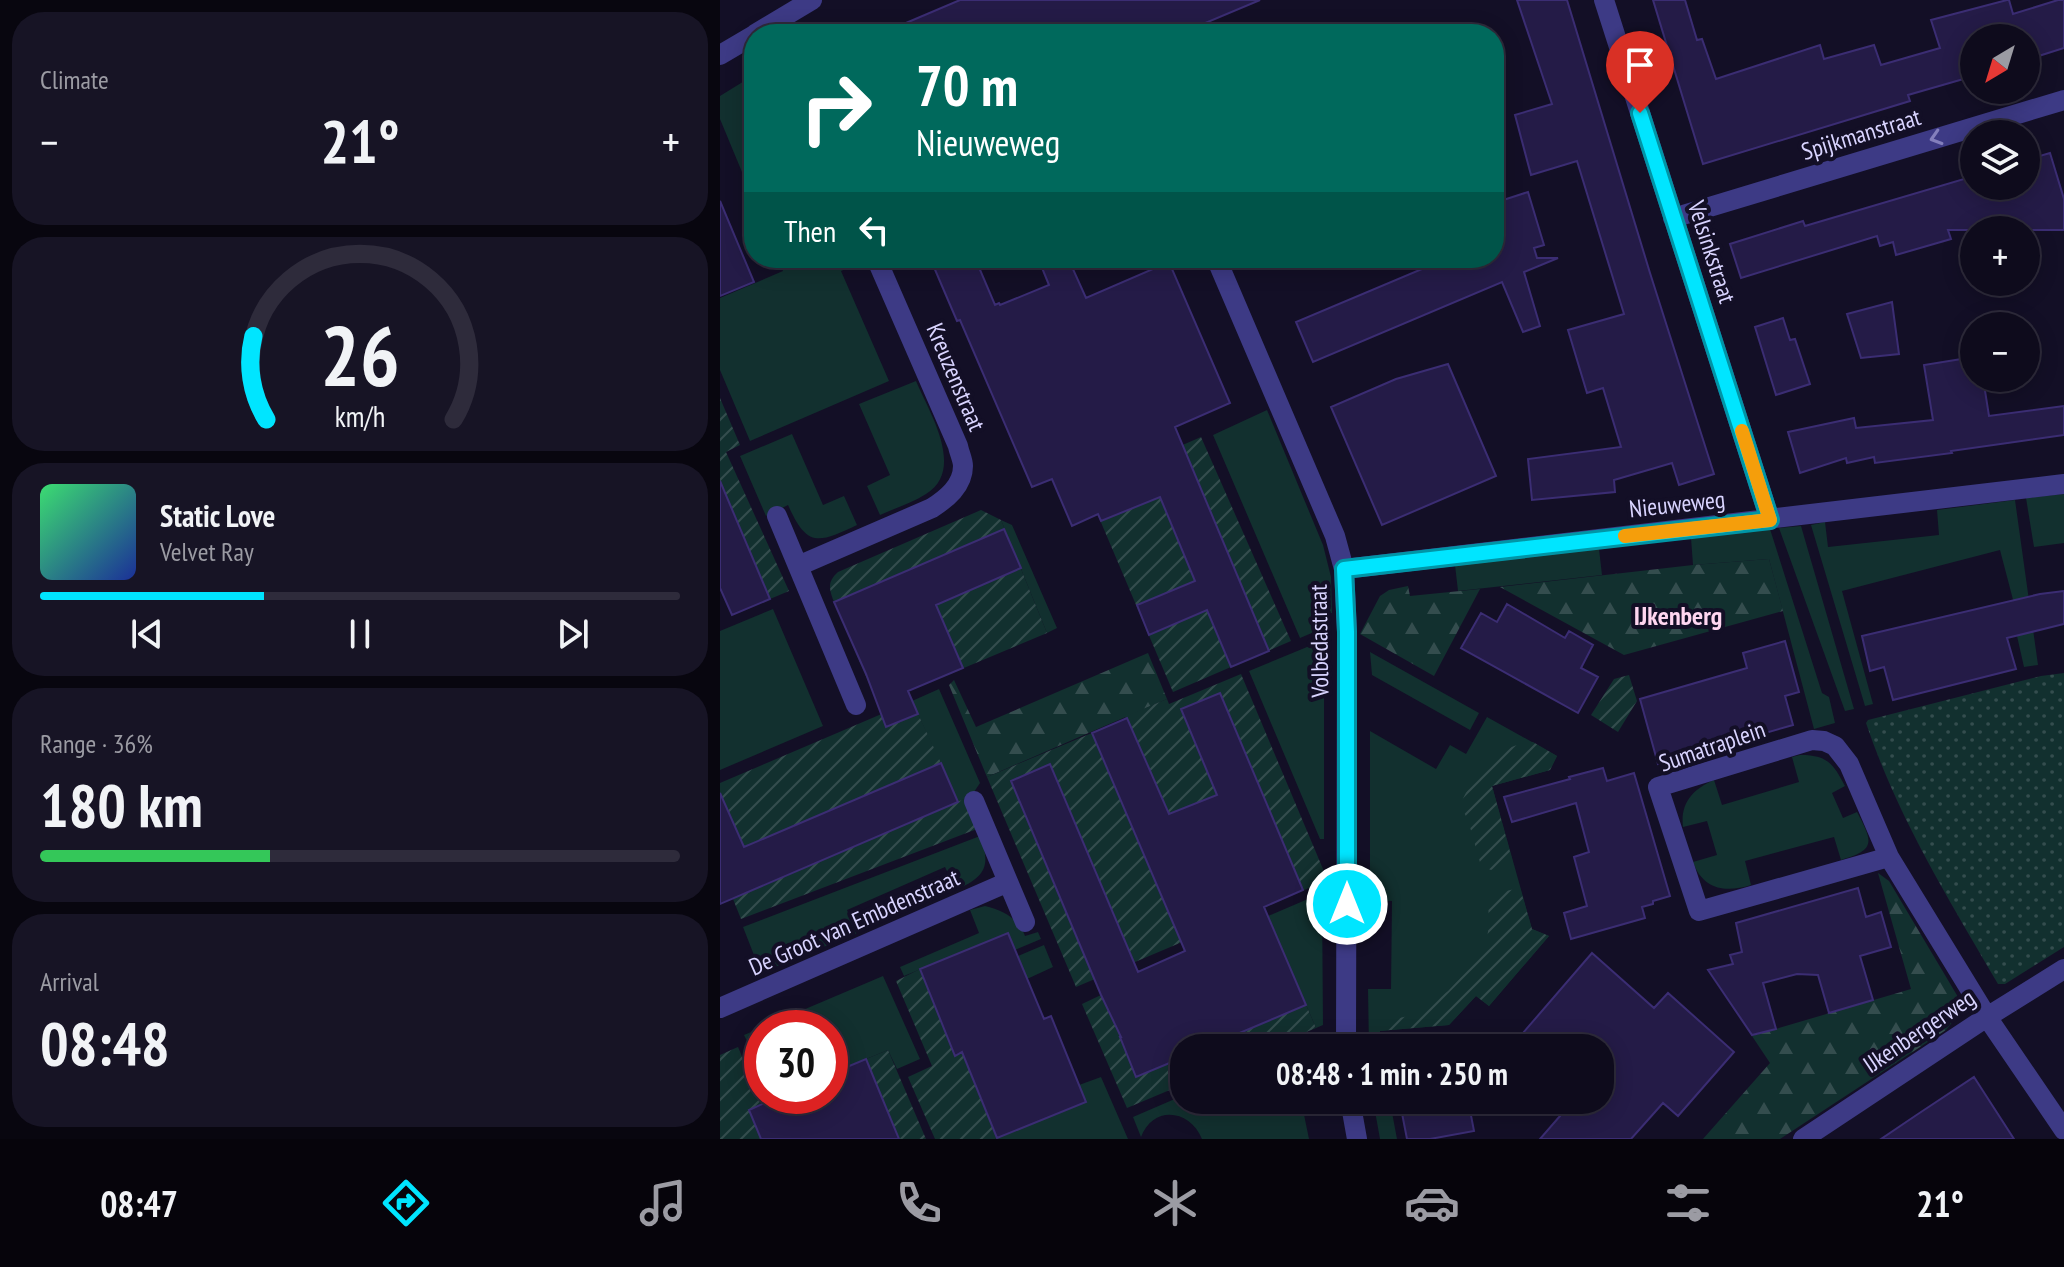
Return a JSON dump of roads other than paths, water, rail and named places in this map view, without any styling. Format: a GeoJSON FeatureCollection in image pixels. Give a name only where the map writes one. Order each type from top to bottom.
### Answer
{"type":"FeatureCollection","features":[{"type":"Feature","properties":{"kind":"street"},"geometry":{"type":"LineString","coordinates":[[777,24],[812,0]]}},
{"type":"Feature","properties":{"kind":"street","name":"Velsinkstraat"},"geometry":{"type":"LineString","coordinates":[[1604,0],[1770,520]]}},
{"type":"Feature","properties":{"kind":"street"},"geometry":{"type":"LineString","coordinates":[[720,55],[744,43]]}},
{"type":"Feature","properties":{"kind":"street","name":"Spijkmanstraat"},"geometry":{"type":"LineString","coordinates":[[1673,218],[2064,100]]}},
{"type":"Feature","properties":{"kind":"street","name":"Kreuzenstraat"},"geometry":{"type":"LineString","coordinates":[[798,566],[932,508],[948,498],[963,467],[958,446],[880,268]]}},
{"type":"Feature","properties":{"kind":"street","name":"Volbedastraat"},"geometry":{"type":"LineString","coordinates":[[1220,268],[1335,536],[1344,569],[1347,681],[1346,1034]]}},
{"type":"Feature","properties":{"kind":"street","name":"Nieuweweg"},"geometry":{"type":"LineString","coordinates":[[1344,569],[2064,484]]}},
{"type":"Feature","properties":{"kind":"street"},"geometry":{"type":"LineString","coordinates":[[777,516],[856,705]]}},
{"type":"Feature","properties":{"kind":"street","name":"Sumatraplein"},"geometry":{"type":"LineString","coordinates":[[1889,857],[1699,911],[1658,787],[1812,740],[1835,746],[1849,764],[1889,857],[1987,1017],[2064,1130]]}},
{"type":"Feature","properties":{"kind":"street"},"geometry":{"type":"LineString","coordinates":[[974,801],[1025,922]]}},
{"type":"Feature","properties":{"kind":"street","name":"De Groot van Embdenstraat"},"geometry":{"type":"LineString","coordinates":[[720,1008],[1008,882]]}},
{"type":"Feature","properties":{"kind":"street","name":"IJkenbergerweg"},"geometry":{"type":"LineString","coordinates":[[1803,1139],[2064,969]]}},
{"type":"Feature","properties":{"kind":"street"},"geometry":{"type":"LineString","coordinates":[[1353,1114],[1357,1139]]}},
{"type":"Feature","properties":{"kind":"district","name":"IJkenberg"},"geometry":{"type":"Point","coordinates":[1678,615]}}]}
